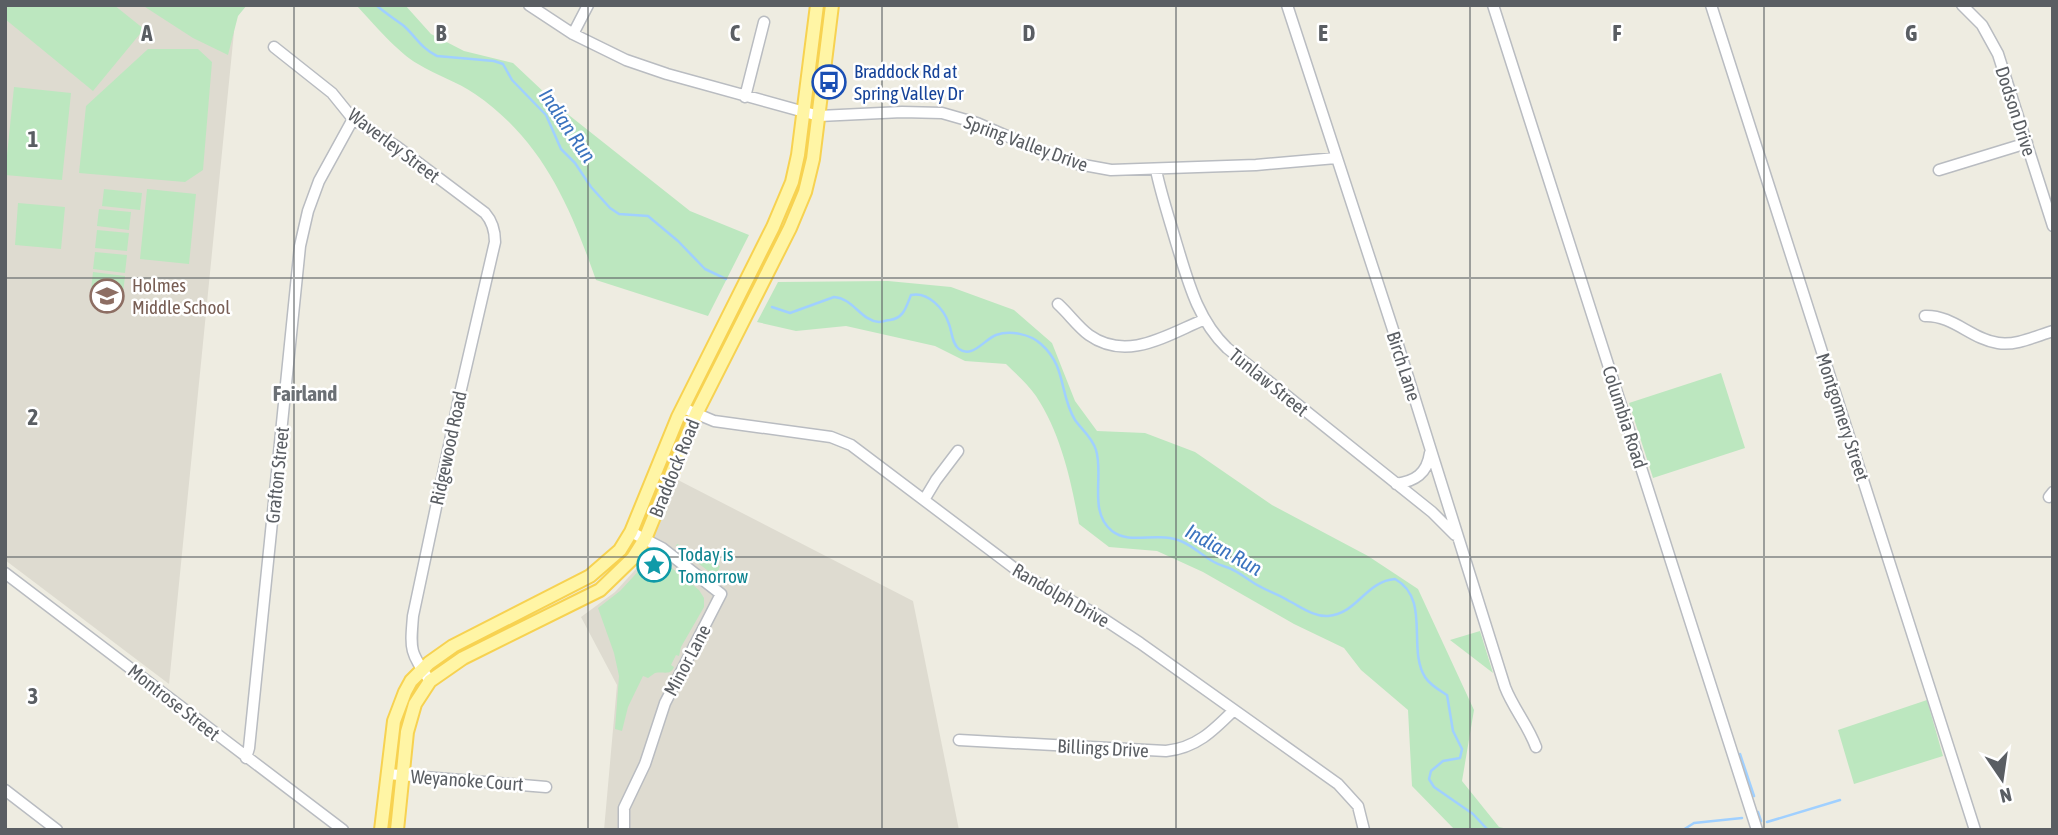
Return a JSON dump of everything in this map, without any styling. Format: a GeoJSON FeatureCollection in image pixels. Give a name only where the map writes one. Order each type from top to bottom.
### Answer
{"type":"FeatureCollection","features":[{"type":"Feature","properties":{"kind":"main road","name":"Braddock Road"},"geometry":{"type":"LineString","coordinates":[[382,830],[394,720],[411,681],[422,669],[453,646],[590,576],[620,550],[631,532],[683,408],[785,202],[799,155],[817,5]]}},
{"type":"Feature","properties":{"kind":"main road","name":"Braddock Road"},"geometry":{"type":"LineString","coordinates":[[397,830],[411,715],[430,681],[448,667],[600,590],[619,574],[645,539],[696,414],[798,210],[810,173],[832,5]]}},
{"type":"Feature","properties":{"kind":"street","name":"Spring Valley Drive"},"geometry":{"type":"LineString","coordinates":[[529,5],[573,34],[626,60],[804,114],[818,116],[942,113],[977,123],[1078,164],[1111,170],[1156,170],[1336,158]]}},
{"type":"Feature","properties":{"kind":"street"},"geometry":{"type":"LineString","coordinates":[[573,34],[588,5]]}},
{"type":"Feature","properties":{"kind":"street","name":"Birch Lane"},"geometry":{"type":"LineString","coordinates":[[1287,5],[1505,687],[1536,747]]}},
{"type":"Feature","properties":{"kind":"street","name":"Columbia Road"},"geometry":{"type":"LineString","coordinates":[[1493,5],[1757,830]]}},
{"type":"Feature","properties":{"kind":"street","name":"Montgomery Street"},"geometry":{"type":"LineString","coordinates":[[1711,5],[1975,830]]}},
{"type":"Feature","properties":{"kind":"street","name":"Dodson Drive"},"geometry":{"type":"LineString","coordinates":[[1962,5],[1991,39],[2053,226]]}},
{"type":"Feature","properties":{"kind":"street"},"geometry":{"type":"LineString","coordinates":[[745,97],[764,22]]}},
{"type":"Feature","properties":{"kind":"street","name":"Waverley Street"},"geometry":{"type":"LineString","coordinates":[[274,47],[332,93],[353,119],[396,146],[485,213]]}},
{"type":"Feature","properties":{"kind":"street","name":"Grafton Street"},"geometry":{"type":"LineString","coordinates":[[246,758],[250,748],[300,246],[318,181],[353,119]]}},
{"type":"Feature","properties":{"kind":"street"},"geometry":{"type":"LineString","coordinates":[[1939,170],[2027,143]]}},
{"type":"Feature","properties":{"kind":"street","name":"Tunlaw Street"},"geometry":{"type":"LineString","coordinates":[[1156,170],[1189,283],[1203,320],[1227,348],[1432,512],[1459,541]]}},
{"type":"Feature","properties":{"kind":"street","name":"Ridgewood Road"},"geometry":{"type":"LineString","coordinates":[[430,681],[410,647],[413,616],[495,242],[492,224],[485,213]]}},
{"type":"Feature","properties":{"kind":"street"},"geometry":{"type":"LineString","coordinates":[[1058,304],[1091,337],[1117,348],[1143,345],[1203,320]]}},
{"type":"Feature","properties":{"kind":"street"},"geometry":{"type":"LineString","coordinates":[[1925,316],[1946,319],[1998,343],[2018,342],[2053,331]]}},
{"type":"Feature","properties":{"kind":"street","name":"Randolph Drive"},"geometry":{"type":"LineString","coordinates":[[683,408],[732,425],[817,435],[843,441],[868,456],[1026,577],[1096,614],[1346,791],[1358,806],[1364,830]]}},
{"type":"Feature","properties":{"kind":"street"},"geometry":{"type":"LineString","coordinates":[[1396,484],[1415,480],[1421,475],[1429,462],[1430,450]]}},
{"type":"Feature","properties":{"kind":"street"},"geometry":{"type":"LineString","coordinates":[[924,500],[958,451]]}},
{"type":"Feature","properties":{"kind":"street","name":"Minor Lane"},"geometry":{"type":"LineString","coordinates":[[625,828],[622,818],[624,808],[645,764],[665,703],[721,594],[662,548],[631,532]]}},
{"type":"Feature","properties":{"kind":"street","name":"Montrose Street"},"geometry":{"type":"LineString","coordinates":[[5,573],[343,830]]}},
{"type":"Feature","properties":{"kind":"street","name":"Billings Drive"},"geometry":{"type":"LineString","coordinates":[[959,740],[1173,751],[1203,739],[1234,710]]}},
{"type":"Feature","properties":{"kind":"street","name":"Weyanoke Court"},"geometry":{"type":"LineString","coordinates":[[388,774],[546,787]]}},
{"type":"Feature","properties":{"kind":"street"},"geometry":{"type":"LineString","coordinates":[[5,790],[53,828]]}},
{"type":"Feature","properties":{"kind":"shaded area","name":"Holmes Middle School"},"geometry":{"type":"Polygon","coordinates":[[[5,5],[201,5],[234,32],[169,684],[5,560],[5,5]]]}},
{"type":"Feature","properties":{"kind":"shaded area"},"geometry":{"type":"Polygon","coordinates":[[[678,480],[913,601],[959,830],[604,830],[617,685],[581,617],[615,592],[636,569],[678,480]]]}},
{"type":"Feature","properties":{"kind":"green space"},"geometry":{"type":"Polygon","coordinates":[[[5,5],[114,5],[144,29],[93,91],[5,19],[5,5]]]}},
{"type":"Feature","properties":{"kind":"green space"},"geometry":{"type":"Polygon","coordinates":[[[142,5],[247,5],[238,16],[228,55],[193,38],[142,5]]]}},
{"type":"Feature","properties":{"kind":"green space"},"geometry":{"type":"Polygon","coordinates":[[[356,5],[405,5],[431,34],[464,51],[513,63],[565,112],[690,211],[749,235],[708,316],[596,280],[576,226],[551,176],[519,132],[475,94],[402,53],[356,5]]]}},
{"type":"Feature","properties":{"kind":"green space"},"geometry":{"type":"Polygon","coordinates":[[[148,49],[198,49],[212,62],[203,170],[185,182],[79,173],[86,106],[148,49]]]}},
{"type":"Feature","properties":{"kind":"green space"},"geometry":{"type":"Polygon","coordinates":[[[14,87],[71,93],[62,180],[5,175],[14,87]]]}},
{"type":"Feature","properties":{"kind":"green space"},"geometry":{"type":"Polygon","coordinates":[[[104,189],[142,193],[140,210],[102,206],[104,189]]]}},
{"type":"Feature","properties":{"kind":"green space"},"geometry":{"type":"Polygon","coordinates":[[[147,189],[196,194],[189,264],[140,259],[147,189]]]}},
{"type":"Feature","properties":{"kind":"green space"},"geometry":{"type":"Polygon","coordinates":[[[18,203],[65,207],[61,249],[15,245],[18,203]]]}},
{"type":"Feature","properties":{"kind":"green space"},"geometry":{"type":"Polygon","coordinates":[[[99,209],[131,212],[129,230],[97,226],[99,209]]]}},
{"type":"Feature","properties":{"kind":"green space"},"geometry":{"type":"Polygon","coordinates":[[[97,230],[129,233],[127,251],[95,248],[97,230]]]}},
{"type":"Feature","properties":{"kind":"green space"},"geometry":{"type":"Polygon","coordinates":[[[95,252],[127,255],[125,273],[93,269],[95,252]]]}},
{"type":"Feature","properties":{"kind":"green space"},"geometry":{"type":"Polygon","coordinates":[[[93,272],[125,276],[123,293],[91,290],[93,272]]]}},
{"type":"Feature","properties":{"kind":"green space"},"geometry":{"type":"Polygon","coordinates":[[[888,281],[951,287],[1014,310],[1052,343],[1075,401],[1097,431],[1145,433],[1195,452],[1272,505],[1368,556],[1418,589],[1474,710],[1462,781],[1499,827],[1512,830],[1455,830],[1412,786],[1408,710],[1361,670],[1344,648],[1294,624],[1203,572],[1157,551],[1109,547],[1079,524],[1068,474],[1052,426],[1033,392],[1006,364],[965,361],[935,346],[846,326],[796,331],[757,322],[778,282],[888,281]]]}},
{"type":"Feature","properties":{"kind":"green space"},"geometry":{"type":"Polygon","coordinates":[[[1721,373],[1745,448],[1653,478],[1629,403],[1721,373]]]}},
{"type":"Feature","properties":{"kind":"green space"},"geometry":{"type":"Polygon","coordinates":[[[677,544],[720,566],[716,577],[676,546],[677,544]]]}},
{"type":"Feature","properties":{"kind":"green space"},"geometry":{"type":"Polygon","coordinates":[[[655,557],[699,590],[704,598],[704,607],[681,647],[679,656],[676,655],[671,665],[674,667],[672,670],[655,673],[648,678],[643,676],[628,707],[622,731],[615,729],[619,676],[598,608],[655,557]]]}},
{"type":"Feature","properties":{"kind":"green space"},"geometry":{"type":"Polygon","coordinates":[[[1480,631],[1493,673],[1450,640],[1480,631]]]}},
{"type":"Feature","properties":{"kind":"green space"},"geometry":{"type":"Polygon","coordinates":[[[1927,700],[1943,756],[1854,784],[1838,730],[1927,700]]]}},
{"type":"Feature","properties":{"kind":"waterway","name":"Indian Run"},"geometry":{"type":"LineString","coordinates":[[376,5],[437,56],[503,64],[512,80],[546,115],[561,149],[610,208],[619,214],[648,216],[678,241],[705,269],[726,279]]}},
{"type":"Feature","properties":{"kind":"waterway","name":"Indian Run"},"geometry":{"type":"LineString","coordinates":[[772,307],[790,313],[834,297],[847,301],[867,318],[880,322],[898,317],[904,311],[911,295],[917,294],[929,298],[939,307],[947,318],[955,344],[964,351],[974,350],[996,335],[1026,335],[1041,344],[1055,362],[1070,410],[1094,445],[1098,460],[1100,514],[1112,531],[1128,537],[1164,537],[1183,542],[1257,585],[1323,616],[1347,610],[1376,585],[1395,579],[1406,588],[1412,599],[1416,611],[1420,665],[1429,682],[1447,695],[1453,731],[1462,749],[1460,758],[1443,761],[1431,771],[1429,779],[1434,787],[1473,814],[1488,830]]}},
{"type":"Feature","properties":{"kind":"waterway"},"geometry":{"type":"LineString","coordinates":[[1740,754],[1754,796]]}},
{"type":"Feature","properties":{"kind":"waterway"},"geometry":{"type":"LineString","coordinates":[[1767,822],[1840,800]]}},
{"type":"Feature","properties":{"kind":"waterway"},"geometry":{"type":"LineString","coordinates":[[1758,812],[1761,821]]}},
{"type":"Feature","properties":{"kind":"waterway"},"geometry":{"type":"LineString","coordinates":[[1683,830],[1694,823],[1742,818]]}},
{"type":"Feature","properties":{"kind":"place","name":"Braddock Rd at Spring Valley Dr"},"geometry":{"type":"Point","coordinates":[829,82]}},
{"type":"Feature","properties":{"kind":"place","name":"Holmes Middle School"},"geometry":{"type":"Point","coordinates":[107,296]}},
{"type":"Feature","properties":{"kind":"place","name":"Today is Tomorrow"},"geometry":{"type":"Point","coordinates":[654,565]}},
{"type":"Feature","properties":{"kind":"district","name":"Fairland"},"geometry":{"type":"Point","coordinates":[305,393]}}]}
